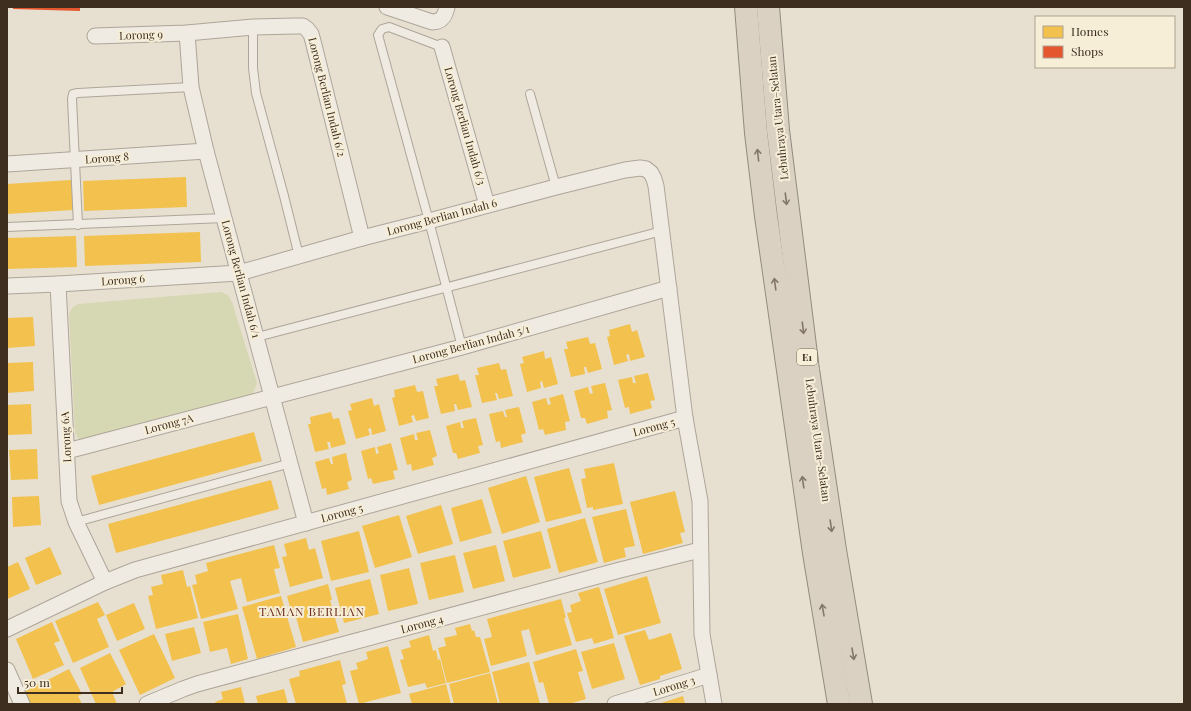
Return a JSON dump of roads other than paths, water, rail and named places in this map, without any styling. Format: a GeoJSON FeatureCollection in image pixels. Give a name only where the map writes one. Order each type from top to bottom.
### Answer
{"type":"FeatureCollection","features":[{"type":"Feature","properties":{"kind":"highway","name":"Lebuhraya Utara–Selatan"},"geometry":{"type":"LineString","coordinates":[[746,7],[756,133],[766,216],[813,546],[839,704]]}},
{"type":"Feature","properties":{"kind":"highway","name":"Lebuhraya Utara–Selatan"},"geometry":{"type":"LineString","coordinates":[[768,7],[778,130],[808,370],[834,550],[861,704]]}},
{"type":"Feature","properties":{"kind":"street"},"geometry":{"type":"LineString","coordinates":[[387,7],[432,22],[438,22],[445,14],[447,7]]}},
{"type":"Feature","properties":{"kind":"street","name":"Lorong Berlian Indah 6/2"},"geometry":{"type":"LineString","coordinates":[[187,33],[253,27],[303,26],[311,34],[362,238]]}},
{"type":"Feature","properties":{"kind":"street","name":"Lorong 9"},"geometry":{"type":"LineString","coordinates":[[95,36],[187,33]]}},
{"type":"Feature","properties":{"kind":"street","name":"Lorong Berlian Indah 6/1"},"geometry":{"type":"LineString","coordinates":[[187,33],[191,87],[206,151],[257,336],[306,523]]}},
{"type":"Feature","properties":{"kind":"street","name":"Lorong Berlian Indah 6/3"},"geometry":{"type":"LineString","coordinates":[[442,48],[487,205]]}},
{"type":"Feature","properties":{"kind":"street","name":"Lorong 8"},"geometry":{"type":"LineString","coordinates":[[7,164],[206,151]]}},
{"type":"Feature","properties":{"kind":"street","name":"Lorong Berlian Indah 6"},"geometry":{"type":"LineString","coordinates":[[240,273],[362,238],[429,222],[487,205],[625,170],[640,168],[646,169],[654,179],[662,231]]}},
{"type":"Feature","properties":{"kind":"street"},"geometry":{"type":"LineString","coordinates":[[662,231],[685,418],[700,501],[702,634],[714,704]]}},
{"type":"Feature","properties":{"kind":"street","name":"Lorong 6"},"geometry":{"type":"LineString","coordinates":[[7,286],[240,273]]}},
{"type":"Feature","properties":{"kind":"street","name":"Lorong 6A"},"geometry":{"type":"LineString","coordinates":[[58,284],[69,501],[76,522],[105,582]]}},
{"type":"Feature","properties":{"kind":"street","name":"Lorong Berlian Indah 5/1"},"geometry":{"type":"LineString","coordinates":[[272,397],[462,347],[669,288]]}},
{"type":"Feature","properties":{"kind":"street","name":"Lorong 7A"},"geometry":{"type":"LineString","coordinates":[[67,451],[272,397]]}},
{"type":"Feature","properties":{"kind":"street","name":"Lorong 5"},"geometry":{"type":"LineString","coordinates":[[7,629],[105,582],[135,570],[685,418]]}},
{"type":"Feature","properties":{"kind":"street","name":"Lorong 4"},"geometry":{"type":"LineString","coordinates":[[147,704],[204,682],[620,570],[700,550]]}},
{"type":"Feature","properties":{"kind":"street"},"geometry":{"type":"LineString","coordinates":[[7,670],[22,704]]}},
{"type":"Feature","properties":{"kind":"street","name":"Lorong 3"},"geometry":{"type":"LineString","coordinates":[[615,704],[709,675]]}},
{"type":"Feature","properties":{"kind":"lane"},"geometry":{"type":"LineString","coordinates":[[253,27],[253,68],[256,93],[299,256]]}},
{"type":"Feature","properties":{"kind":"lane"},"geometry":{"type":"LineString","coordinates":[[442,48],[389,27],[382,29],[378,35],[462,347]]}},
{"type":"Feature","properties":{"kind":"lane"},"geometry":{"type":"LineString","coordinates":[[78,225],[72,99],[74,94],[191,87]]}},
{"type":"Feature","properties":{"kind":"lane"},"geometry":{"type":"LineString","coordinates":[[530,94],[556,187]]}},
{"type":"Feature","properties":{"kind":"lane"},"geometry":{"type":"LineString","coordinates":[[7,227],[224,218]]}},
{"type":"Feature","properties":{"kind":"lane"},"geometry":{"type":"LineString","coordinates":[[257,336],[662,231]]}},
{"type":"Feature","properties":{"kind":"lane"},"geometry":{"type":"LineString","coordinates":[[76,522],[291,463]]}},
{"type":"Feature","properties":{"kind":"district","name":"TAMAN BERLIAN"},"geometry":{"type":"Point","coordinates":[312,612]}}]}
